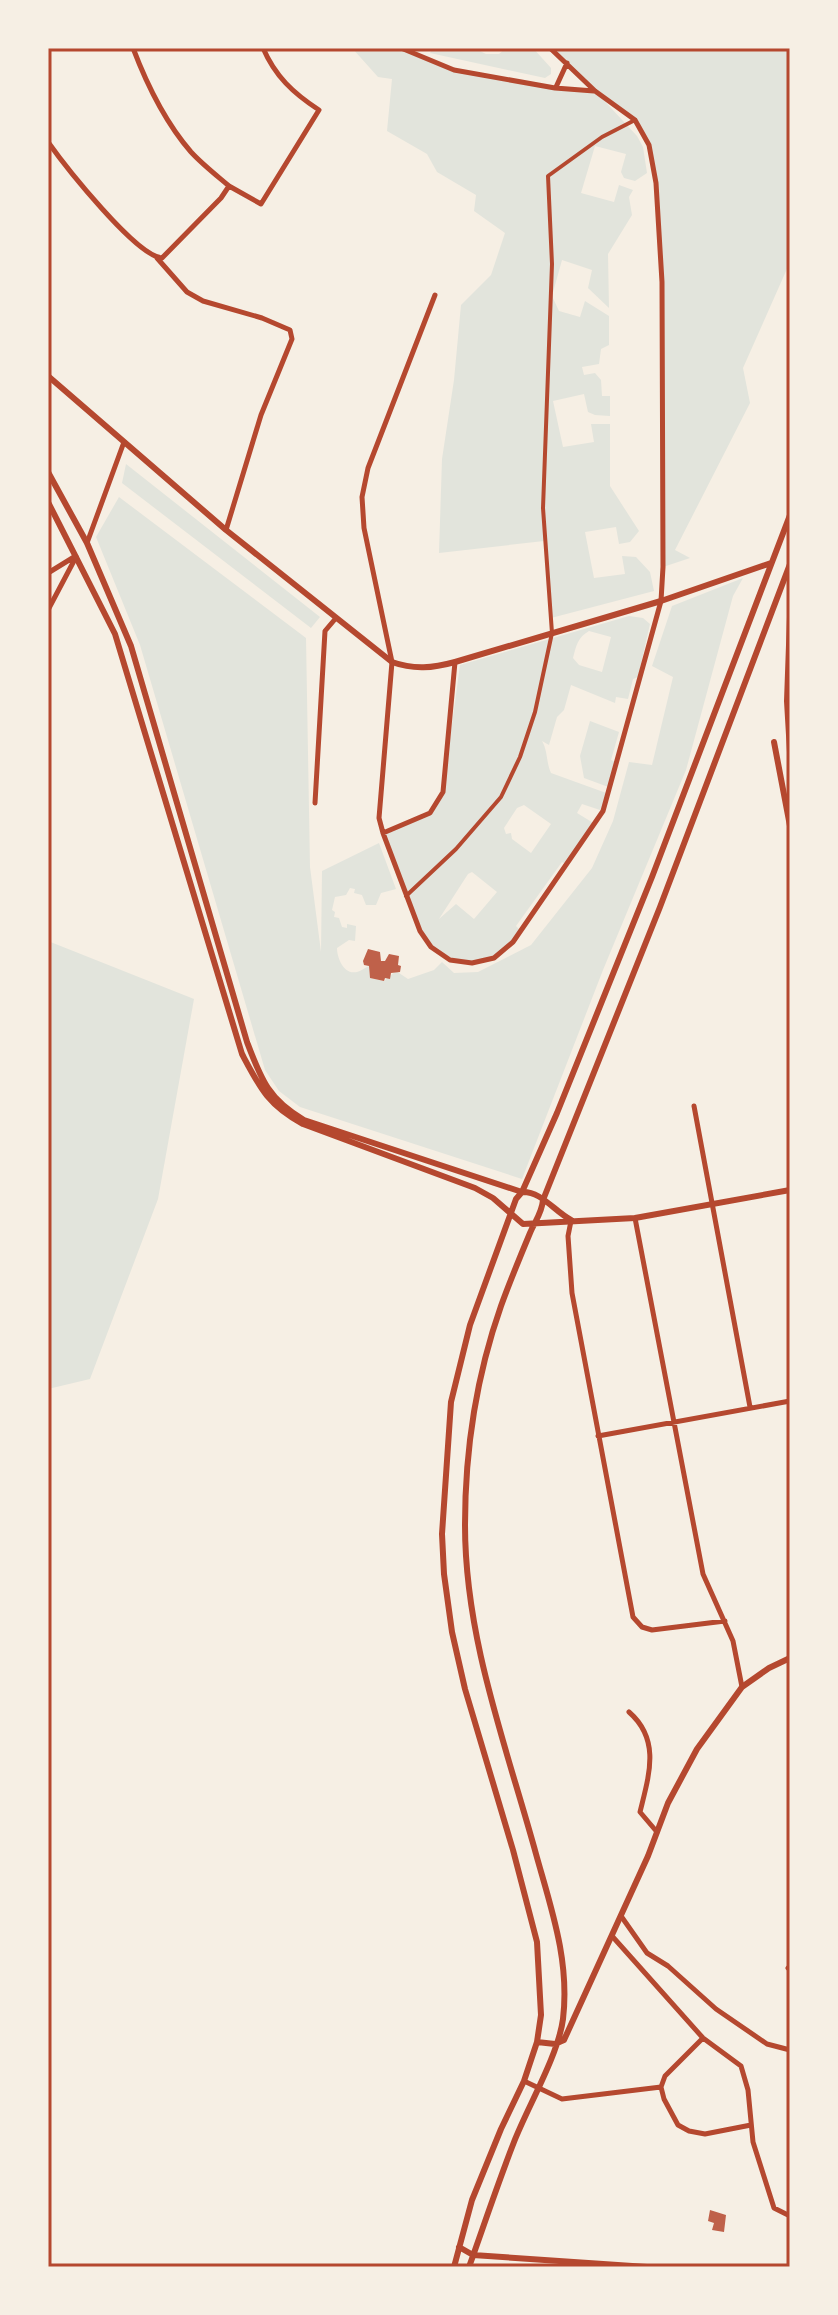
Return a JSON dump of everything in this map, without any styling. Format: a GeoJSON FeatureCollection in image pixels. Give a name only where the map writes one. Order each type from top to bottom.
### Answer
{"type":"FeatureCollection","features":[{"type":"Feature","properties":{"kind":"street"},"geometry":{"type":"LineString","coordinates":[[133,48],[148,86],[191,153],[229,186],[261,204],[319,110],[293,92],[272,68],[263,48]]}},
{"type":"Feature","properties":{"kind":"street"},"geometry":{"type":"LineString","coordinates":[[401,48],[454,70],[555,88],[595,91]]}},
{"type":"Feature","properties":{"kind":"street"},"geometry":{"type":"LineString","coordinates":[[435,295],[368,468],[362,497],[364,528],[392,662],[379,818],[420,931],[431,947],[450,960],[472,963],[494,958],[513,942],[603,811],[661,601],[662,282],[656,183],[649,145],[635,120],[595,91],[550,48]]}},
{"type":"Feature","properties":{"kind":"street"},"geometry":{"type":"LineString","coordinates":[[555,88],[567,63]]}},
{"type":"Feature","properties":{"kind":"street"},"geometry":{"type":"LineString","coordinates":[[406,896],[456,849],[501,797],[520,757],[535,712],[552,633],[543,508],[552,264],[548,176],[602,137],[635,120]]}},
{"type":"Feature","properties":{"kind":"street"},"geometry":{"type":"LineString","coordinates":[[48,142],[99,205],[142,249],[157,258],[187,292],[203,301],[262,318],[290,330],[292,339],[261,415],[226,530]]}},
{"type":"Feature","properties":{"kind":"street"},"geometry":{"type":"LineString","coordinates":[[157,258],[162,258],[229,186]]}},
{"type":"Feature","properties":{"kind":"street"},"geometry":{"type":"LineString","coordinates":[[48,376],[226,530],[392,662],[420,668],[455,662],[661,601],[771,563]]}},
{"type":"Feature","properties":{"kind":"street"},"geometry":{"type":"LineString","coordinates":[[48,610],[76,556],[87,543],[124,442]]}},
{"type":"Feature","properties":{"kind":"street"},"geometry":{"type":"LineString","coordinates":[[48,472],[87,543],[131,646],[247,1042],[263,1083],[284,1109],[304,1120],[522,1192],[535,1193],[557,1213],[571,1220]]}},
{"type":"Feature","properties":{"kind":"street"},"geometry":{"type":"LineString","coordinates":[[48,502],[115,634],[242,1054],[260,1089],[280,1112],[303,1124],[475,1188],[493,1198],[523,1224],[635,1218],[790,1190]]}},
{"type":"Feature","properties":{"kind":"street"},"geometry":{"type":"LineString","coordinates":[[454,2267],[472,2200],[524,2081],[537,2042],[541,2015],[537,1942],[455,1646],[447,1602],[442,1534],[451,1402],[470,1325],[516,1199],[522,1192],[557,1113],[652,877],[790,515]]}},
{"type":"Feature","properties":{"kind":"street"},"geometry":{"type":"LineString","coordinates":[[48,573],[76,556]]}},
{"type":"Feature","properties":{"kind":"street"},"geometry":{"type":"LineString","coordinates":[[469,2267],[515,2140],[555,2044],[562,2022],[565,1979],[557,1928],[475,1639],[465,1527],[466,1469],[474,1398],[500,1308],[660,907],[790,564]]}},
{"type":"Feature","properties":{"kind":"street"},"geometry":{"type":"LineString","coordinates":[[790,617],[787,701],[790,752]]}},
{"type":"Feature","properties":{"kind":"street"},"geometry":{"type":"LineString","coordinates":[[315,803],[325,631],[336,618]]}},
{"type":"Feature","properties":{"kind":"street"},"geometry":{"type":"LineString","coordinates":[[383,833],[430,813],[443,792],[455,662]]}},
{"type":"Feature","properties":{"kind":"street"},"geometry":{"type":"LineString","coordinates":[[774,742],[790,824]]}},
{"type":"Feature","properties":{"kind":"street"},"geometry":{"type":"LineString","coordinates":[[694,1106],[750,1407]]}},
{"type":"Feature","properties":{"kind":"street"},"geometry":{"type":"LineString","coordinates":[[635,1218],[703,1574],[733,1641],[742,1687]]}},
{"type":"Feature","properties":{"kind":"street"},"geometry":{"type":"LineString","coordinates":[[571,1220],[568,1236],[572,1293],[635,1621],[652,1630],[725,1621]]}},
{"type":"Feature","properties":{"kind":"street"},"geometry":{"type":"LineString","coordinates":[[598,1436],[790,1401]]}},
{"type":"Feature","properties":{"kind":"street"},"geometry":{"type":"LineString","coordinates":[[537,2042],[555,2044],[564,2040],[668,1803],[697,1749],[742,1687],[790,1658]]}},
{"type":"Feature","properties":{"kind":"street"},"geometry":{"type":"LineString","coordinates":[[629,1712],[640,1722],[651,1749],[650,1773],[640,1812],[657,1832]]}},
{"type":"Feature","properties":{"kind":"street"},"geometry":{"type":"LineString","coordinates":[[621,1916],[647,1953],[668,1966],[716,2009],[767,2044],[790,2050]]}},
{"type":"Feature","properties":{"kind":"street"},"geometry":{"type":"LineString","coordinates":[[612,1936],[703,2038],[741,2066],[748,2090],[753,2142],[774,2208],[790,2216]]}},
{"type":"Feature","properties":{"kind":"street"},"geometry":{"type":"LineString","coordinates":[[703,2038],[665,2076],[661,2087],[678,2125],[705,2134],[751,2125]]}},
{"type":"Feature","properties":{"kind":"street"},"geometry":{"type":"LineString","coordinates":[[524,2081],[562,2099],[661,2087]]}},
{"type":"Feature","properties":{"kind":"street"},"geometry":{"type":"LineString","coordinates":[[459,2247],[473,2255],[647,2267]]}},
{"type":"Feature","properties":{"kind":"shaded area"},"geometry":{"type":"Polygon","coordinates":[[[352,48],[401,48],[454,70],[555,88],[594,91],[550,48],[790,48],[790,262],[743,368],[750,403],[675,550],[690,558],[663,567],[662,282],[656,183],[649,145],[636,120],[599,95],[637,136],[643,147],[647,173],[635,181],[624,178],[621,172],[626,154],[595,146],[581,193],[614,202],[619,185],[633,190],[629,197],[632,215],[608,254],[609,308],[588,288],[592,270],[562,260],[552,296],[559,311],[580,317],[585,301],[609,316],[609,345],[601,349],[599,364],[582,367],[584,375],[595,373],[601,380],[602,396],[610,396],[610,416],[588,412],[584,394],[553,401],[563,447],[594,442],[591,424],[610,424],[610,486],[639,531],[630,542],[619,544],[616,527],[585,532],[594,578],[625,574],[622,556],[636,557],[650,572],[654,591],[551,618],[544,541],[439,553],[442,459],[461,305],[491,275],[505,233],[474,211],[476,195],[437,172],[427,154],[387,131],[392,79],[378,77],[352,48]]]}},
{"type":"Feature","properties":{"kind":"shaded area"},"geometry":{"type":"Polygon","coordinates":[[[433,48],[474,48],[486,54],[499,54],[506,48],[533,48],[551,68],[551,74],[545,78],[430,53],[433,48]]]}},
{"type":"Feature","properties":{"kind":"shaded area"},"geometry":{"type":"Polygon","coordinates":[[[126,464],[320,617],[311,628],[122,483],[126,464]]]}},
{"type":"Feature","properties":{"kind":"shaded area"},"geometry":{"type":"Polygon","coordinates":[[[119,497],[306,638],[310,867],[321,952],[322,871],[379,843],[396,889],[381,893],[376,905],[366,905],[362,895],[350,888],[346,895],[335,897],[332,910],[342,927],[347,928],[347,924],[356,926],[355,941],[349,940],[337,948],[342,964],[352,972],[369,966],[370,978],[384,981],[396,971],[408,979],[434,970],[442,962],[454,973],[478,972],[531,945],[592,868],[613,821],[629,762],[652,765],[673,677],[652,666],[672,606],[743,578],[733,596],[686,770],[603,970],[522,1179],[300,1107],[279,1091],[265,1070],[140,645],[96,537],[119,497]]]}},
{"type":"Feature","properties":{"kind":"shaded area"},"geometry":{"type":"Polygon","coordinates":[[[629,616],[643,618],[650,624],[638,677],[633,679],[628,699],[616,697],[615,703],[571,685],[549,745],[542,741],[551,773],[609,794],[603,811],[582,804],[577,813],[595,824],[567,865],[562,862],[516,926],[521,931],[494,958],[472,963],[450,960],[431,947],[419,929],[383,833],[430,813],[443,791],[460,665],[629,616]],[[589,631],[580,639],[573,658],[579,665],[602,672],[611,637],[589,631]],[[524,805],[517,808],[504,828],[506,834],[511,833],[512,839],[531,853],[551,824],[524,805]],[[472,872],[439,919],[456,904],[474,919],[497,892],[472,872]]]}},
{"type":"Feature","properties":{"kind":"shaded area"},"geometry":{"type":"Polygon","coordinates":[[[590,721],[619,732],[611,760],[618,763],[611,788],[584,778],[580,756],[590,721]]]}},
{"type":"Feature","properties":{"kind":"shaded area"},"geometry":{"type":"Polygon","coordinates":[[[48,941],[194,999],[158,1199],[90,1379],[48,1389],[48,941]]]}},
{"type":"Feature","properties":{"kind":"building"},"geometry":{"type":"Polygon","coordinates":[[[368,949],[380,952],[381,961],[385,961],[389,954],[399,956],[400,972],[391,973],[390,979],[385,978],[384,981],[370,978],[369,966],[364,965],[363,961],[368,949]]]}},
{"type":"Feature","properties":{"kind":"building"},"geometry":{"type":"Polygon","coordinates":[[[710,2210],[726,2215],[724,2232],[712,2230],[714,2223],[708,2221],[710,2210]]]}}]}
